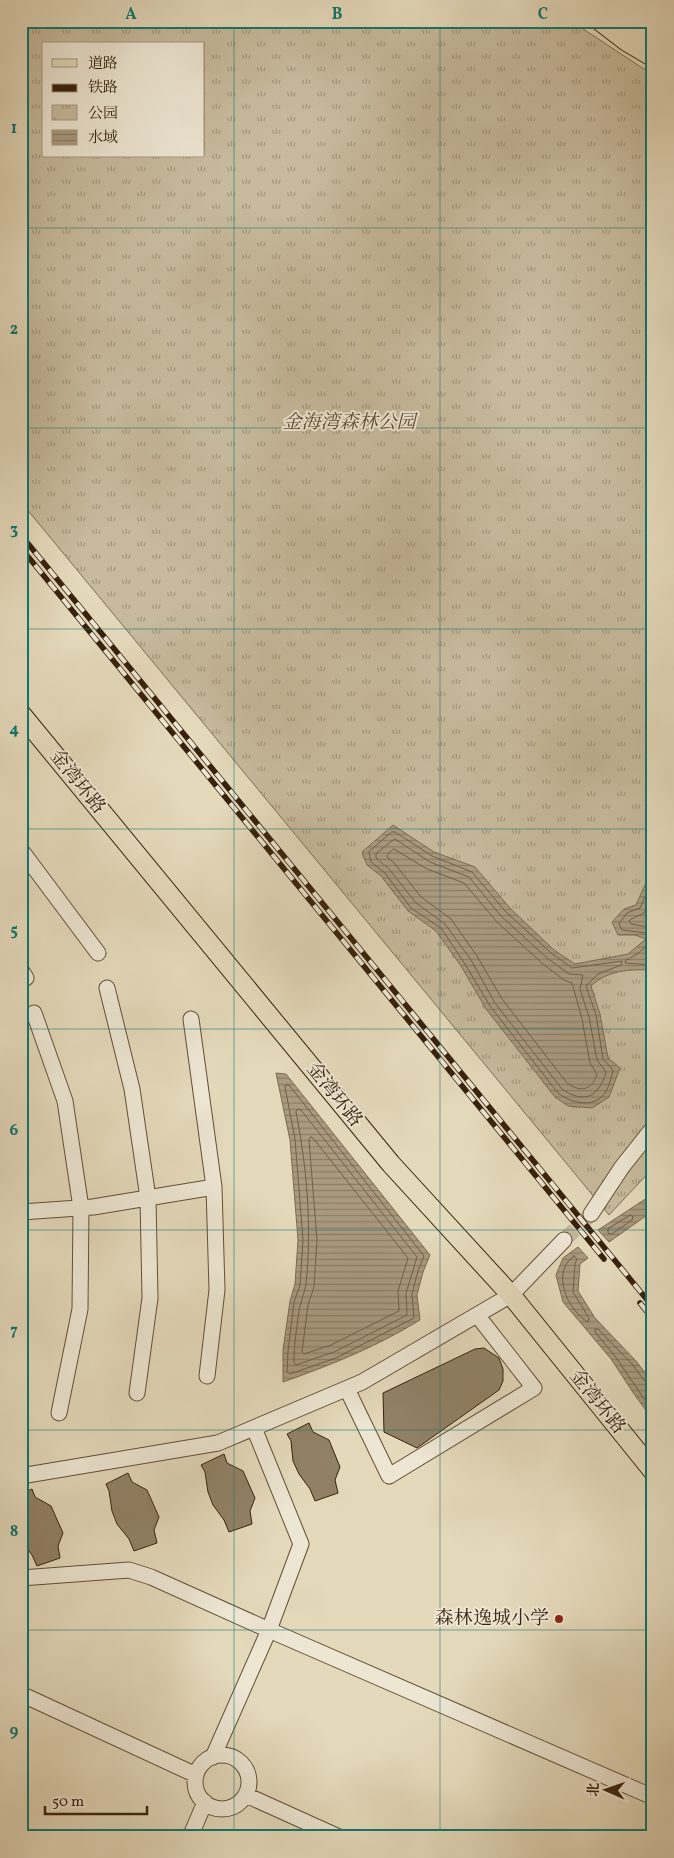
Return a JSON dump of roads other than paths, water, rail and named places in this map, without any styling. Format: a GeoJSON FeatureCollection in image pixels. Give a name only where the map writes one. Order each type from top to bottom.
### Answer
{"type":"FeatureCollection","features":[{"type":"Feature","properties":{"kind":"main road"},"geometry":{"type":"LineString","coordinates":[[600,21],[626,41],[653,57]]}},
{"type":"Feature","properties":{"kind":"main road"},"geometry":{"type":"LineString","coordinates":[[629,21],[653,36]]}},
{"type":"Feature","properties":{"kind":"main road","name":"金湾环路"},"geometry":{"type":"LineString","coordinates":[[21,714],[391,1164],[511,1295],[653,1471]]}},
{"type":"Feature","properties":{"kind":"street"},"geometry":{"type":"LineString","coordinates":[[596,21],[626,41]]}},
{"type":"Feature","properties":{"kind":"street"},"geometry":{"type":"LineString","coordinates":[[21,850],[98,953]]}},
{"type":"Feature","properties":{"kind":"street"},"geometry":{"type":"LineString","coordinates":[[107,988],[132,1089],[148,1198],[150,1298],[137,1393]]}},
{"type":"Feature","properties":{"kind":"street"},"geometry":{"type":"LineString","coordinates":[[34,1013],[65,1101],[81,1208],[80,1309],[59,1413]]}},
{"type":"Feature","properties":{"kind":"street"},"geometry":{"type":"LineString","coordinates":[[191,1019],[214,1187],[217,1290],[207,1376]]}},
{"type":"Feature","properties":{"kind":"street"},"geometry":{"type":"LineString","coordinates":[[591,1214],[622,1167],[653,1128]]}},
{"type":"Feature","properties":{"kind":"street"},"geometry":{"type":"LineString","coordinates":[[21,1212],[81,1208],[214,1187]]}},
{"type":"Feature","properties":{"kind":"street"},"geometry":{"type":"LineString","coordinates":[[21,1476],[218,1443],[347,1389],[511,1295],[564,1240]]}},
{"type":"Feature","properties":{"kind":"street"},"geometry":{"type":"LineString","coordinates":[[347,1389],[389,1476],[534,1388],[477,1315]]}},
{"type":"Feature","properties":{"kind":"street"},"geometry":{"type":"LineString","coordinates":[[213,1757],[269,1630],[301,1544],[254,1428]]}},
{"type":"Feature","properties":{"kind":"street"},"geometry":{"type":"LineString","coordinates":[[21,1578],[129,1570],[151,1577],[653,1797]]}},
{"type":"Feature","properties":{"kind":"street"},"geometry":{"type":"LineString","coordinates":[[21,1694],[196,1776]]}},
{"type":"Feature","properties":{"kind":"street"},"geometry":{"type":"LineString","coordinates":[[213,1757],[232,1757],[245,1768],[249,1777],[249,1786],[246,1795],[233,1807],[216,1808],[205,1802],[197,1792],[196,1776],[206,1761],[213,1757]]}},
{"type":"Feature","properties":{"kind":"street"},"geometry":{"type":"LineString","coordinates":[[246,1795],[339,1837]]}},
{"type":"Feature","properties":{"kind":"street"},"geometry":{"type":"LineString","coordinates":[[190,1837],[205,1802]]}},
{"type":"Feature","properties":{"kind":"water"},"geometry":{"type":"Polygon","coordinates":[[[393,825],[434,852],[475,867],[510,908],[554,950],[575,964],[628,954],[646,939],[635,935],[618,935],[612,922],[624,909],[636,905],[653,867],[653,970],[636,970],[612,974],[591,986],[600,1014],[608,1058],[620,1068],[609,1097],[592,1108],[568,1106],[555,1097],[486,1009],[461,966],[436,931],[408,911],[381,876],[367,865],[362,852],[393,825]]]}},
{"type":"Feature","properties":{"kind":"water"},"geometry":{"type":"Polygon","coordinates":[[[276,1073],[286,1074],[430,1255],[417,1295],[420,1320],[387,1339],[353,1355],[283,1382],[283,1350],[290,1301],[295,1284],[298,1240],[290,1140],[276,1073]]]}},
{"type":"Feature","properties":{"kind":"water"},"geometry":{"type":"Polygon","coordinates":[[[653,1194],[653,1211],[609,1242],[598,1230],[653,1194]]]}},
{"type":"Feature","properties":{"kind":"water"},"geometry":{"type":"Polygon","coordinates":[[[578,1247],[588,1258],[580,1264],[578,1291],[595,1318],[636,1361],[653,1383],[653,1420],[611,1359],[563,1302],[556,1275],[563,1258],[578,1247]]]}},
{"type":"Feature","properties":{"kind":"tunnel"},"geometry":{"type":"LineString","coordinates":[[564,1240],[591,1214]]}},
{"type":"Feature","properties":{"kind":"railway"},"geometry":{"type":"LineString","coordinates":[[21,535],[653,1307]]}},
{"type":"Feature","properties":{"kind":"railway"},"geometry":{"type":"LineString","coordinates":[[21,548],[604,1259]]}},
{"type":"Feature","properties":{"kind":"railway"},"geometry":{"type":"LineString","coordinates":[[640,1303],[653,1319]]}},
{"type":"Feature","properties":{"kind":"place","name":"森林逸城小学"},"geometry":{"type":"Point","coordinates":[559,1619]}},
{"type":"Feature","properties":{"kind":"park label","name":"金海湾森林公园"},"geometry":{"type":"Point","coordinates":[349,423]}}]}
